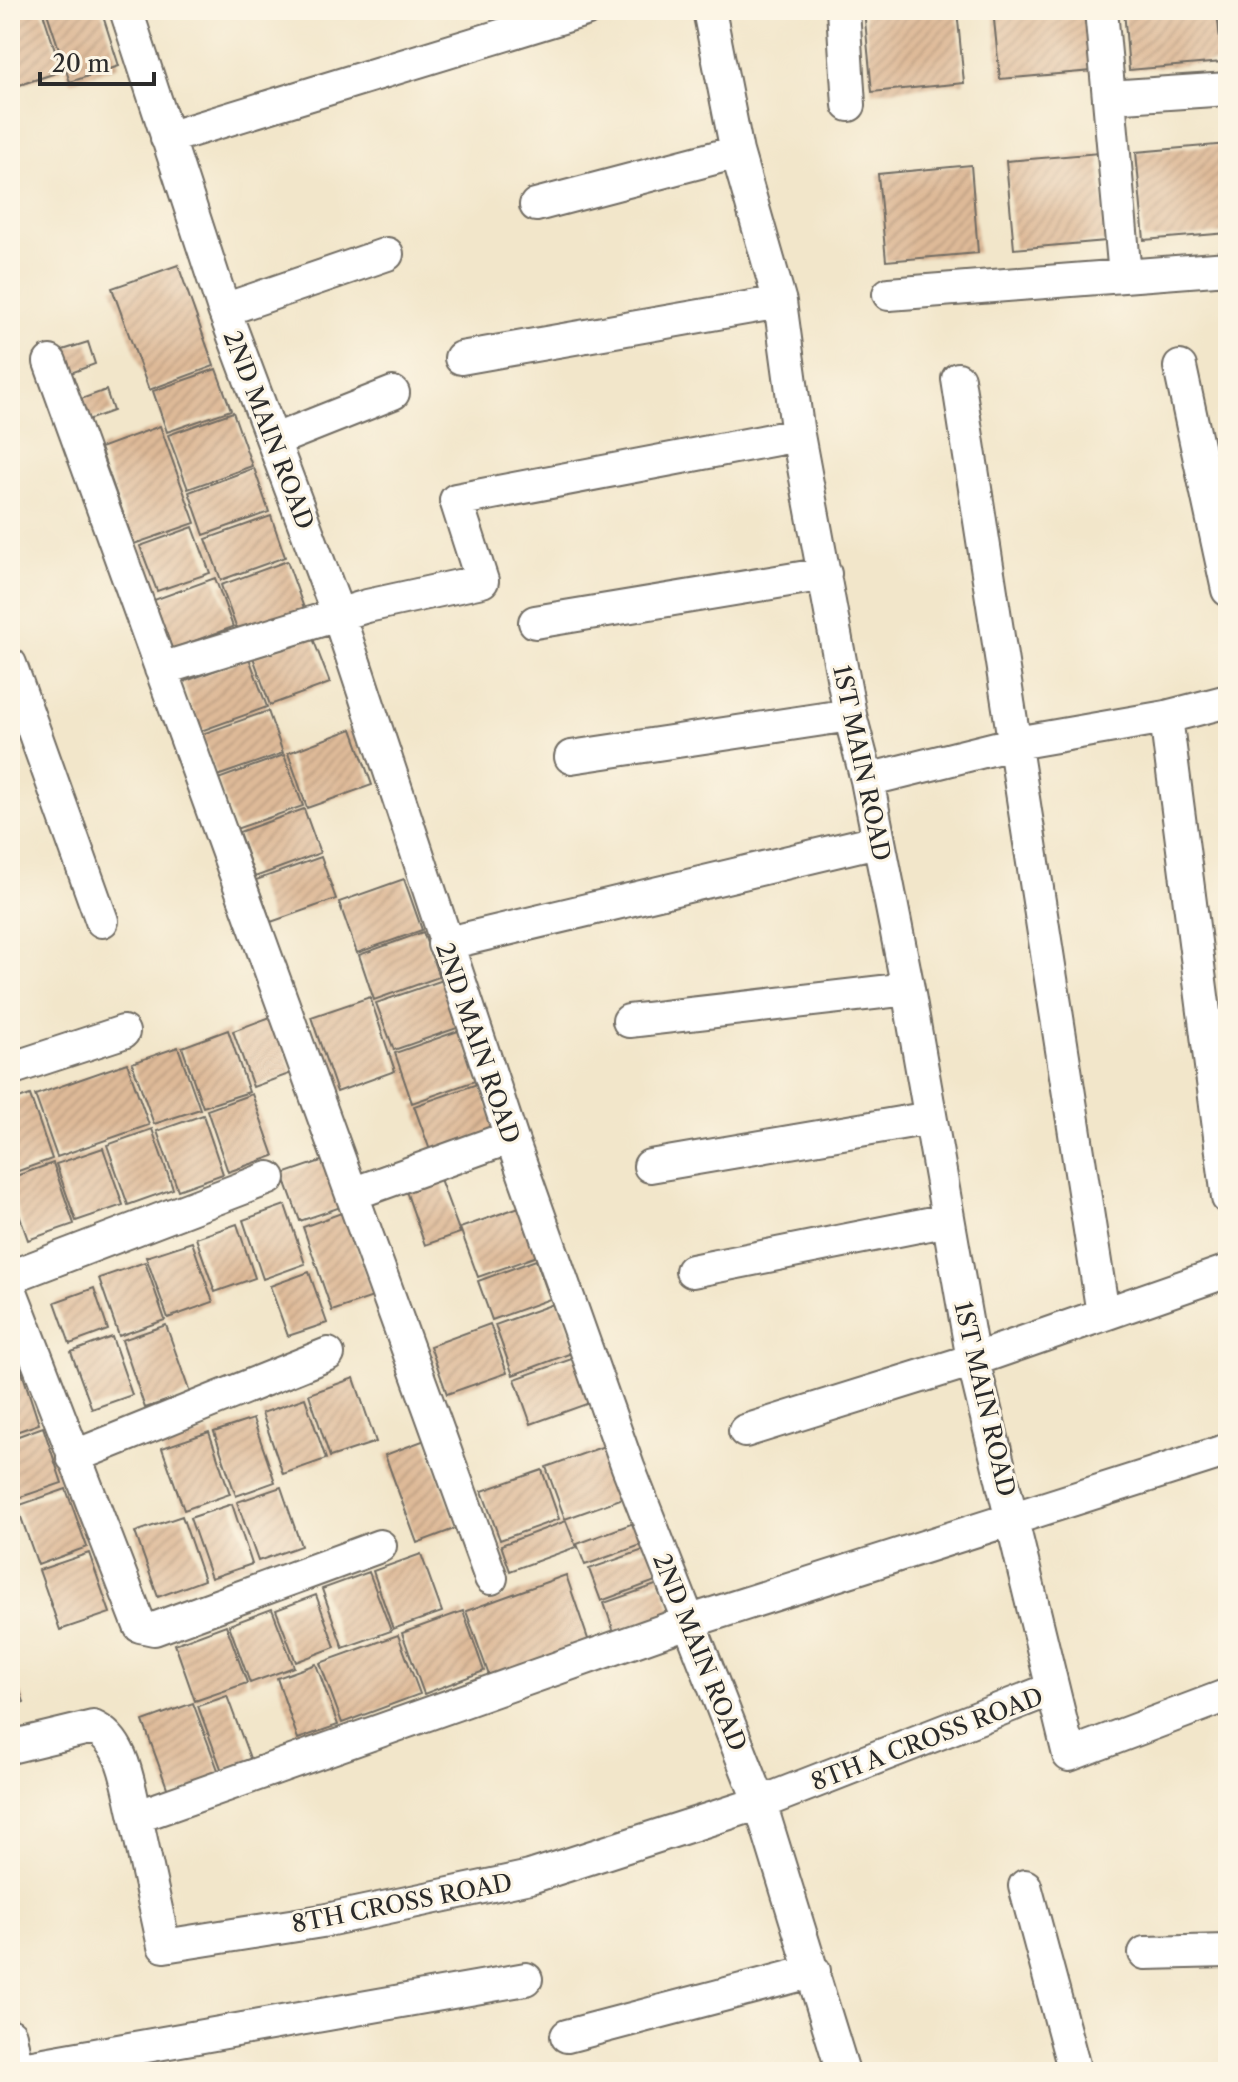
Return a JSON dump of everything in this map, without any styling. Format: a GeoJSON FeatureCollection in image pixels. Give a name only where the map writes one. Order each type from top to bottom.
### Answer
{"type":"FeatureCollection","features":[{"type":"Feature","properties":{"kind":"street","name":"2ND MAIN ROAD"},"geometry":{"type":"LineString","coordinates":[[126,10],[224,310],[338,614],[444,944],[511,1137],[688,1622],[760,1803],[843,2072]]}},
{"type":"Feature","properties":{"kind":"street"},"geometry":{"type":"LineString","coordinates":[[167,138],[585,10]]}},
{"type":"Feature","properties":{"kind":"street","name":"1ST MAIN ROAD"},"geometry":{"type":"LineString","coordinates":[[709,10],[737,152],[780,302],[798,435],[850,715],[867,780],[908,989],[973,1360],[1052,1689]]}},
{"type":"Feature","properties":{"kind":"street"},"geometry":{"type":"LineString","coordinates":[[843,10],[849,105]]}},
{"type":"Feature","properties":{"kind":"street"},"geometry":{"type":"LineString","coordinates":[[1101,10],[1125,276]]}},
{"type":"Feature","properties":{"kind":"street"},"geometry":{"type":"LineString","coordinates":[[1109,97],[1228,89]]}},
{"type":"Feature","properties":{"kind":"street"},"geometry":{"type":"LineString","coordinates":[[536,205],[737,152]]}},
{"type":"Feature","properties":{"kind":"street"},"geometry":{"type":"LineString","coordinates":[[224,310],[387,254]]}},
{"type":"Feature","properties":{"kind":"street"},"geometry":{"type":"LineString","coordinates":[[889,294],[1228,268]]}},
{"type":"Feature","properties":{"kind":"street"},"geometry":{"type":"LineString","coordinates":[[461,358],[780,302]]}},
{"type":"Feature","properties":{"kind":"street"},"geometry":{"type":"LineString","coordinates":[[50,362],[491,1578]]}},
{"type":"Feature","properties":{"kind":"street"},"geometry":{"type":"LineString","coordinates":[[1180,367],[1228,590]]}},
{"type":"Feature","properties":{"kind":"street"},"geometry":{"type":"LineString","coordinates":[[958,379],[1103,1314]]}},
{"type":"Feature","properties":{"kind":"street"},"geometry":{"type":"LineString","coordinates":[[275,440],[393,393]]}},
{"type":"Feature","properties":{"kind":"street"},"geometry":{"type":"LineString","coordinates":[[161,669],[338,614],[482,581],[456,500],[798,435]]}},
{"type":"Feature","properties":{"kind":"street"},"geometry":{"type":"LineString","coordinates":[[535,622],[825,574]]}},
{"type":"Feature","properties":{"kind":"street"},"geometry":{"type":"LineString","coordinates":[[10,664],[102,921]]}},
{"type":"Feature","properties":{"kind":"street"},"geometry":{"type":"LineString","coordinates":[[867,780],[1016,743],[1166,717],[1228,701]]}},
{"type":"Feature","properties":{"kind":"street"},"geometry":{"type":"LineString","coordinates":[[571,757],[850,715]]}},
{"type":"Feature","properties":{"kind":"street"},"geometry":{"type":"LineString","coordinates":[[1166,717],[1228,1198]]}},
{"type":"Feature","properties":{"kind":"street"},"geometry":{"type":"LineString","coordinates":[[444,944],[877,841]]}},
{"type":"Feature","properties":{"kind":"street"},"geometry":{"type":"LineString","coordinates":[[629,1021],[908,989]]}},
{"type":"Feature","properties":{"kind":"street"},"geometry":{"type":"LineString","coordinates":[[10,1069],[123,1032]]}},
{"type":"Feature","properties":{"kind":"street"},"geometry":{"type":"LineString","coordinates":[[650,1166],[930,1118]]}},
{"type":"Feature","properties":{"kind":"street"},"geometry":{"type":"LineString","coordinates":[[352,1194],[511,1137]]}},
{"type":"Feature","properties":{"kind":"street"},"geometry":{"type":"LineString","coordinates":[[10,1277],[269,1178]]}},
{"type":"Feature","properties":{"kind":"street"},"geometry":{"type":"LineString","coordinates":[[692,1271],[948,1220]]}},
{"type":"Feature","properties":{"kind":"street"},"geometry":{"type":"LineString","coordinates":[[745,1431],[973,1360],[1228,1271]]}},
{"type":"Feature","properties":{"kind":"street"},"geometry":{"type":"LineString","coordinates":[[10,1289],[140,1626],[154,1629],[380,1546]]}},
{"type":"Feature","properties":{"kind":"street"},"geometry":{"type":"LineString","coordinates":[[73,1457],[328,1354]]}},
{"type":"Feature","properties":{"kind":"street"},"geometry":{"type":"LineString","coordinates":[[10,1747],[93,1727],[106,1733],[115,1743],[136,1817],[688,1622],[1228,1450]]}},
{"type":"Feature","properties":{"kind":"street","name":"8TH A CROSS ROAD"},"geometry":{"type":"LineString","coordinates":[[760,1803],[1052,1689],[1069,1755],[1228,1695]]}},
{"type":"Feature","properties":{"kind":"street","name":"8TH CROSS ROAD"},"geometry":{"type":"LineString","coordinates":[[136,1817],[164,1946],[322,1921],[530,1877],[760,1803]]}},
{"type":"Feature","properties":{"kind":"street"},"geometry":{"type":"LineString","coordinates":[[1025,1886],[1075,2072]]}},
{"type":"Feature","properties":{"kind":"street"},"geometry":{"type":"LineString","coordinates":[[1145,1953],[1228,1951]]}},
{"type":"Feature","properties":{"kind":"street"},"geometry":{"type":"LineString","coordinates":[[567,2036],[814,1971]]}},
{"type":"Feature","properties":{"kind":"street"},"geometry":{"type":"LineString","coordinates":[[10,2035],[17,2071],[526,1979]]}},
{"type":"Feature","properties":{"kind":"building"},"geometry":{"type":"Polygon","coordinates":[[[10,10],[42,10],[62,71],[10,88],[10,10]]]}},
{"type":"Feature","properties":{"kind":"building"},"geometry":{"type":"Polygon","coordinates":[[[46,10],[101,10],[119,66],[70,82],[46,10]]]}},
{"type":"Feature","properties":{"kind":"building"},"geometry":{"type":"Polygon","coordinates":[[[864,10],[957,10],[964,83],[872,92],[864,10]]]}},
{"type":"Feature","properties":{"kind":"building"},"geometry":{"type":"Polygon","coordinates":[[[993,10],[1087,10],[1092,71],[1000,79],[993,10]]]}},
{"type":"Feature","properties":{"kind":"building"},"geometry":{"type":"Polygon","coordinates":[[[1124,10],[1217,10],[1222,62],[1129,70],[1124,10]]]}},
{"type":"Feature","properties":{"kind":"building"},"geometry":{"type":"Polygon","coordinates":[[[1228,144],[1228,233],[1144,240],[1136,152],[1228,144]]]}},
{"type":"Feature","properties":{"kind":"building"},"geometry":{"type":"Polygon","coordinates":[[[1099,153],[1106,241],[1014,249],[1006,161],[1099,153]]]}},
{"type":"Feature","properties":{"kind":"building"},"geometry":{"type":"Polygon","coordinates":[[[971,165],[978,253],[886,261],[878,174],[971,165]]]}},
{"type":"Feature","properties":{"kind":"building"},"geometry":{"type":"Polygon","coordinates":[[[178,265],[214,366],[149,390],[112,288],[178,265]]]}},
{"type":"Feature","properties":{"kind":"building"},"geometry":{"type":"Polygon","coordinates":[[[88,342],[95,364],[71,373],[63,350],[88,342]]]}},
{"type":"Feature","properties":{"kind":"building"},"geometry":{"type":"Polygon","coordinates":[[[216,369],[231,410],[167,432],[153,391],[216,369]]]}},
{"type":"Feature","properties":{"kind":"building"},"geometry":{"type":"Polygon","coordinates":[[[106,390],[113,411],[88,420],[81,399],[106,390]]]}},
{"type":"Feature","properties":{"kind":"building"},"geometry":{"type":"Polygon","coordinates":[[[233,412],[252,466],[188,489],[168,435],[233,412]]]}},
{"type":"Feature","properties":{"kind":"building"},"geometry":{"type":"Polygon","coordinates":[[[160,426],[195,523],[134,544],[100,448],[160,426]]]}},
{"type":"Feature","properties":{"kind":"building"},"geometry":{"type":"Polygon","coordinates":[[[254,468],[269,512],[204,535],[189,492],[254,468]]]}},
{"type":"Feature","properties":{"kind":"building"},"geometry":{"type":"Polygon","coordinates":[[[271,516],[285,557],[221,580],[206,539],[271,516]]]}},
{"type":"Feature","properties":{"kind":"building"},"geometry":{"type":"Polygon","coordinates":[[[193,527],[210,573],[157,591],[140,546],[193,527]]]}},
{"type":"Feature","properties":{"kind":"building"},"geometry":{"type":"Polygon","coordinates":[[[287,561],[305,611],[239,635],[221,585],[287,561]]]}},
{"type":"Feature","properties":{"kind":"building"},"geometry":{"type":"Polygon","coordinates":[[[215,578],[233,627],[172,649],[154,600],[215,578]]]}},
{"type":"Feature","properties":{"kind":"building"},"geometry":{"type":"Polygon","coordinates":[[[312,636],[330,683],[270,705],[253,657],[312,636]]]}},
{"type":"Feature","properties":{"kind":"building"},"geometry":{"type":"Polygon","coordinates":[[[249,658],[267,707],[201,731],[183,682],[249,658]]]}},
{"type":"Feature","properties":{"kind":"building"},"geometry":{"type":"Polygon","coordinates":[[[268,711],[283,753],[217,776],[202,734],[268,711]]]}},
{"type":"Feature","properties":{"kind":"building"},"geometry":{"type":"Polygon","coordinates":[[[352,729],[372,785],[307,808],[288,753],[352,729]]]}},
{"type":"Feature","properties":{"kind":"building"},"geometry":{"type":"Polygon","coordinates":[[[284,755],[303,806],[236,829],[218,779],[284,755]]]}},
{"type":"Feature","properties":{"kind":"building"},"geometry":{"type":"Polygon","coordinates":[[[304,809],[320,853],[255,877],[239,832],[304,809]]]}},
{"type":"Feature","properties":{"kind":"building"},"geometry":{"type":"Polygon","coordinates":[[[321,857],[336,899],[271,922],[256,880],[321,857]]]}},
{"type":"Feature","properties":{"kind":"building"},"geometry":{"type":"Polygon","coordinates":[[[404,879],[422,930],[357,953],[339,902],[404,879]]]}},
{"type":"Feature","properties":{"kind":"building"},"geometry":{"type":"Polygon","coordinates":[[[423,932],[439,977],[374,1000],[359,955],[423,932]]]}},
{"type":"Feature","properties":{"kind":"building"},"geometry":{"type":"Polygon","coordinates":[[[443,980],[460,1027],[394,1050],[376,1003],[443,980]]]}},
{"type":"Feature","properties":{"kind":"building"},"geometry":{"type":"Polygon","coordinates":[[[370,997],[395,1071],[337,1092],[311,1017],[370,997]]]}},
{"type":"Feature","properties":{"kind":"building"},"geometry":{"type":"Polygon","coordinates":[[[273,1016],[292,1073],[253,1087],[233,1031],[273,1016]]]}},
{"type":"Feature","properties":{"kind":"building"},"geometry":{"type":"Polygon","coordinates":[[[228,1030],[249,1092],[203,1107],[182,1047],[228,1030]]]}},
{"type":"Feature","properties":{"kind":"building"},"geometry":{"type":"Polygon","coordinates":[[[461,1030],[478,1080],[412,1103],[395,1053],[461,1030]]]}},
{"type":"Feature","properties":{"kind":"building"},"geometry":{"type":"Polygon","coordinates":[[[178,1047],[200,1109],[154,1124],[132,1063],[178,1047]]]}},
{"type":"Feature","properties":{"kind":"building"},"geometry":{"type":"Polygon","coordinates":[[[127,1063],[149,1125],[57,1157],[35,1095],[127,1063]]]}},
{"type":"Feature","properties":{"kind":"building"},"geometry":{"type":"Polygon","coordinates":[[[480,1083],[496,1130],[431,1153],[414,1106],[480,1083]]]}},
{"type":"Feature","properties":{"kind":"building"},"geometry":{"type":"Polygon","coordinates":[[[252,1094],[274,1156],[228,1172],[207,1110],[252,1094]]]}},
{"type":"Feature","properties":{"kind":"building"},"geometry":{"type":"Polygon","coordinates":[[[30,1095],[52,1159],[10,1174],[10,1102],[30,1095]]]}},
{"type":"Feature","properties":{"kind":"building"},"geometry":{"type":"Polygon","coordinates":[[[203,1115],[223,1174],[178,1190],[157,1131],[203,1115]]]}},
{"type":"Feature","properties":{"kind":"building"},"geometry":{"type":"Polygon","coordinates":[[[152,1129],[173,1189],[128,1205],[107,1145],[152,1129]]]}},
{"type":"Feature","properties":{"kind":"building"},"geometry":{"type":"Polygon","coordinates":[[[103,1148],[123,1205],[76,1221],[56,1164],[103,1148]]]}},
{"type":"Feature","properties":{"kind":"building"},"geometry":{"type":"Polygon","coordinates":[[[324,1160],[341,1207],[300,1221],[283,1174],[324,1160]]]}},
{"type":"Feature","properties":{"kind":"building"},"geometry":{"type":"Polygon","coordinates":[[[53,1163],[74,1224],[28,1240],[10,1189],[10,1178],[53,1163]]]}},
{"type":"Feature","properties":{"kind":"building"},"geometry":{"type":"Polygon","coordinates":[[[440,1179],[460,1233],[425,1245],[406,1191],[440,1179]]]}},
{"type":"Feature","properties":{"kind":"building"},"geometry":{"type":"Polygon","coordinates":[[[285,1205],[305,1264],[263,1279],[243,1220],[285,1205]]]}},
{"type":"Feature","properties":{"kind":"building"},"geometry":{"type":"Polygon","coordinates":[[[522,1206],[540,1255],[478,1277],[460,1228],[522,1206]]]}},
{"type":"Feature","properties":{"kind":"building"},"geometry":{"type":"Polygon","coordinates":[[[344,1212],[373,1297],[332,1311],[303,1227],[344,1212]]]}},
{"type":"Feature","properties":{"kind":"building"},"geometry":{"type":"Polygon","coordinates":[[[237,1224],[255,1278],[215,1292],[196,1238],[237,1224]]]}},
{"type":"Feature","properties":{"kind":"building"},"geometry":{"type":"Polygon","coordinates":[[[192,1242],[213,1302],[168,1318],[146,1257],[192,1242]]]}},
{"type":"Feature","properties":{"kind":"building"},"geometry":{"type":"Polygon","coordinates":[[[536,1260],[550,1299],[492,1320],[478,1281],[536,1260]]]}},
{"type":"Feature","properties":{"kind":"building"},"geometry":{"type":"Polygon","coordinates":[[[145,1262],[165,1320],[119,1336],[99,1278],[145,1262]]]}},
{"type":"Feature","properties":{"kind":"building"},"geometry":{"type":"Polygon","coordinates":[[[309,1272],[327,1323],[288,1336],[270,1286],[309,1272]]]}},
{"type":"Feature","properties":{"kind":"building"},"geometry":{"type":"Polygon","coordinates":[[[94,1288],[108,1330],[70,1344],[55,1302],[94,1288]]]}},
{"type":"Feature","properties":{"kind":"building"},"geometry":{"type":"Polygon","coordinates":[[[559,1302],[577,1351],[513,1375],[495,1325],[559,1302]]]}},
{"type":"Feature","properties":{"kind":"building"},"geometry":{"type":"Polygon","coordinates":[[[490,1324],[507,1373],[447,1394],[430,1346],[490,1324]]]}},
{"type":"Feature","properties":{"kind":"building"},"geometry":{"type":"Polygon","coordinates":[[[166,1325],[190,1393],[145,1408],[122,1340],[166,1325]]]}},
{"type":"Feature","properties":{"kind":"building"},"geometry":{"type":"Polygon","coordinates":[[[112,1337],[132,1395],[92,1409],[71,1352],[112,1337]]]}},
{"type":"Feature","properties":{"kind":"building"},"geometry":{"type":"Polygon","coordinates":[[[580,1356],[595,1401],[531,1424],[515,1379],[580,1356]]]}},
{"type":"Feature","properties":{"kind":"building"},"geometry":{"type":"Polygon","coordinates":[[[20,1366],[39,1424],[10,1434],[10,1369],[20,1366]]]}},
{"type":"Feature","properties":{"kind":"building"},"geometry":{"type":"Polygon","coordinates":[[[354,1378],[376,1442],[330,1457],[309,1394],[354,1378]]]}},
{"type":"Feature","properties":{"kind":"building"},"geometry":{"type":"Polygon","coordinates":[[[305,1398],[326,1459],[283,1474],[262,1413],[305,1398]]]}},
{"type":"Feature","properties":{"kind":"building"},"geometry":{"type":"Polygon","coordinates":[[[253,1419],[275,1482],[236,1496],[214,1432],[253,1419]]]}},
{"type":"Feature","properties":{"kind":"building"},"geometry":{"type":"Polygon","coordinates":[[[43,1427],[62,1483],[15,1499],[10,1485],[10,1439],[43,1427]]]}},
{"type":"Feature","properties":{"kind":"building"},"geometry":{"type":"Polygon","coordinates":[[[209,1432],[230,1494],[184,1510],[162,1448],[209,1432]]]}},
{"type":"Feature","properties":{"kind":"building"},"geometry":{"type":"Polygon","coordinates":[[[425,1440],[457,1528],[417,1543],[385,1455],[425,1440]]]}},
{"type":"Feature","properties":{"kind":"building"},"geometry":{"type":"Polygon","coordinates":[[[610,1444],[629,1496],[565,1519],[546,1467],[610,1444]]]}},
{"type":"Feature","properties":{"kind":"building"},"geometry":{"type":"Polygon","coordinates":[[[542,1470],[559,1519],[500,1540],[482,1491],[542,1470]]]}},
{"type":"Feature","properties":{"kind":"building"},"geometry":{"type":"Polygon","coordinates":[[[281,1487],[301,1546],[258,1561],[237,1502],[281,1487]]]}},
{"type":"Feature","properties":{"kind":"building"},"geometry":{"type":"Polygon","coordinates":[[[66,1489],[87,1547],[38,1565],[17,1506],[66,1489]]]}},
{"type":"Feature","properties":{"kind":"building"},"geometry":{"type":"Polygon","coordinates":[[[232,1504],[252,1564],[211,1578],[190,1518],[232,1504]]]}},
{"type":"Feature","properties":{"kind":"building"},"geometry":{"type":"Polygon","coordinates":[[[182,1516],[204,1580],[158,1597],[135,1532],[182,1516]]]}},
{"type":"Feature","properties":{"kind":"building"},"geometry":{"type":"Polygon","coordinates":[[[566,1521],[576,1547],[510,1571],[501,1545],[566,1521]]]}},
{"type":"Feature","properties":{"kind":"building"},"geometry":{"type":"Polygon","coordinates":[[[639,1521],[647,1543],[585,1565],[577,1544],[639,1521]]]}},
{"type":"Feature","properties":{"kind":"building"},"geometry":{"type":"Polygon","coordinates":[[[649,1548],[661,1579],[601,1601],[589,1569],[649,1548]]]}},
{"type":"Feature","properties":{"kind":"building"},"geometry":{"type":"Polygon","coordinates":[[[89,1553],[110,1613],[60,1630],[39,1570],[89,1553]]]}},
{"type":"Feature","properties":{"kind":"building"},"geometry":{"type":"Polygon","coordinates":[[[421,1554],[442,1612],[393,1629],[373,1571],[421,1554]]]}},
{"type":"Feature","properties":{"kind":"building"},"geometry":{"type":"Polygon","coordinates":[[[369,1572],[391,1631],[343,1648],[322,1589],[369,1572]]]}},
{"type":"Feature","properties":{"kind":"building"},"geometry":{"type":"Polygon","coordinates":[[[566,1575],[590,1645],[491,1681],[466,1611],[566,1575]]]}},
{"type":"Feature","properties":{"kind":"building"},"geometry":{"type":"Polygon","coordinates":[[[661,1583],[672,1611],[614,1632],[604,1603],[661,1583]]]}},
{"type":"Feature","properties":{"kind":"building"},"geometry":{"type":"Polygon","coordinates":[[[316,1595],[335,1647],[296,1662],[276,1610],[316,1595]]]}},
{"type":"Feature","properties":{"kind":"building"},"geometry":{"type":"Polygon","coordinates":[[[272,1609],[294,1667],[250,1683],[229,1625],[272,1609]]]}},
{"type":"Feature","properties":{"kind":"building"},"geometry":{"type":"Polygon","coordinates":[[[463,1611],[484,1671],[424,1694],[402,1633],[463,1611]]]}},
{"type":"Feature","properties":{"kind":"building"},"geometry":{"type":"Polygon","coordinates":[[[226,1625],[247,1683],[195,1701],[175,1644],[226,1625]]]}},
{"type":"Feature","properties":{"kind":"building"},"geometry":{"type":"Polygon","coordinates":[[[398,1635],[420,1694],[342,1723],[320,1663],[398,1635]]]}},
{"type":"Feature","properties":{"kind":"building"},"geometry":{"type":"Polygon","coordinates":[[[316,1664],[338,1725],[298,1739],[277,1678],[316,1664]]]}},
{"type":"Feature","properties":{"kind":"building"},"geometry":{"type":"Polygon","coordinates":[[[10,1665],[24,1702],[10,1707],[10,1665]]]}},
{"type":"Feature","properties":{"kind":"building"},"geometry":{"type":"Polygon","coordinates":[[[227,1696],[251,1761],[222,1771],[198,1706],[227,1696]]]}},
{"type":"Feature","properties":{"kind":"building"},"geometry":{"type":"Polygon","coordinates":[[[193,1703],[221,1778],[170,1796],[143,1721],[193,1703]]]}}]}
